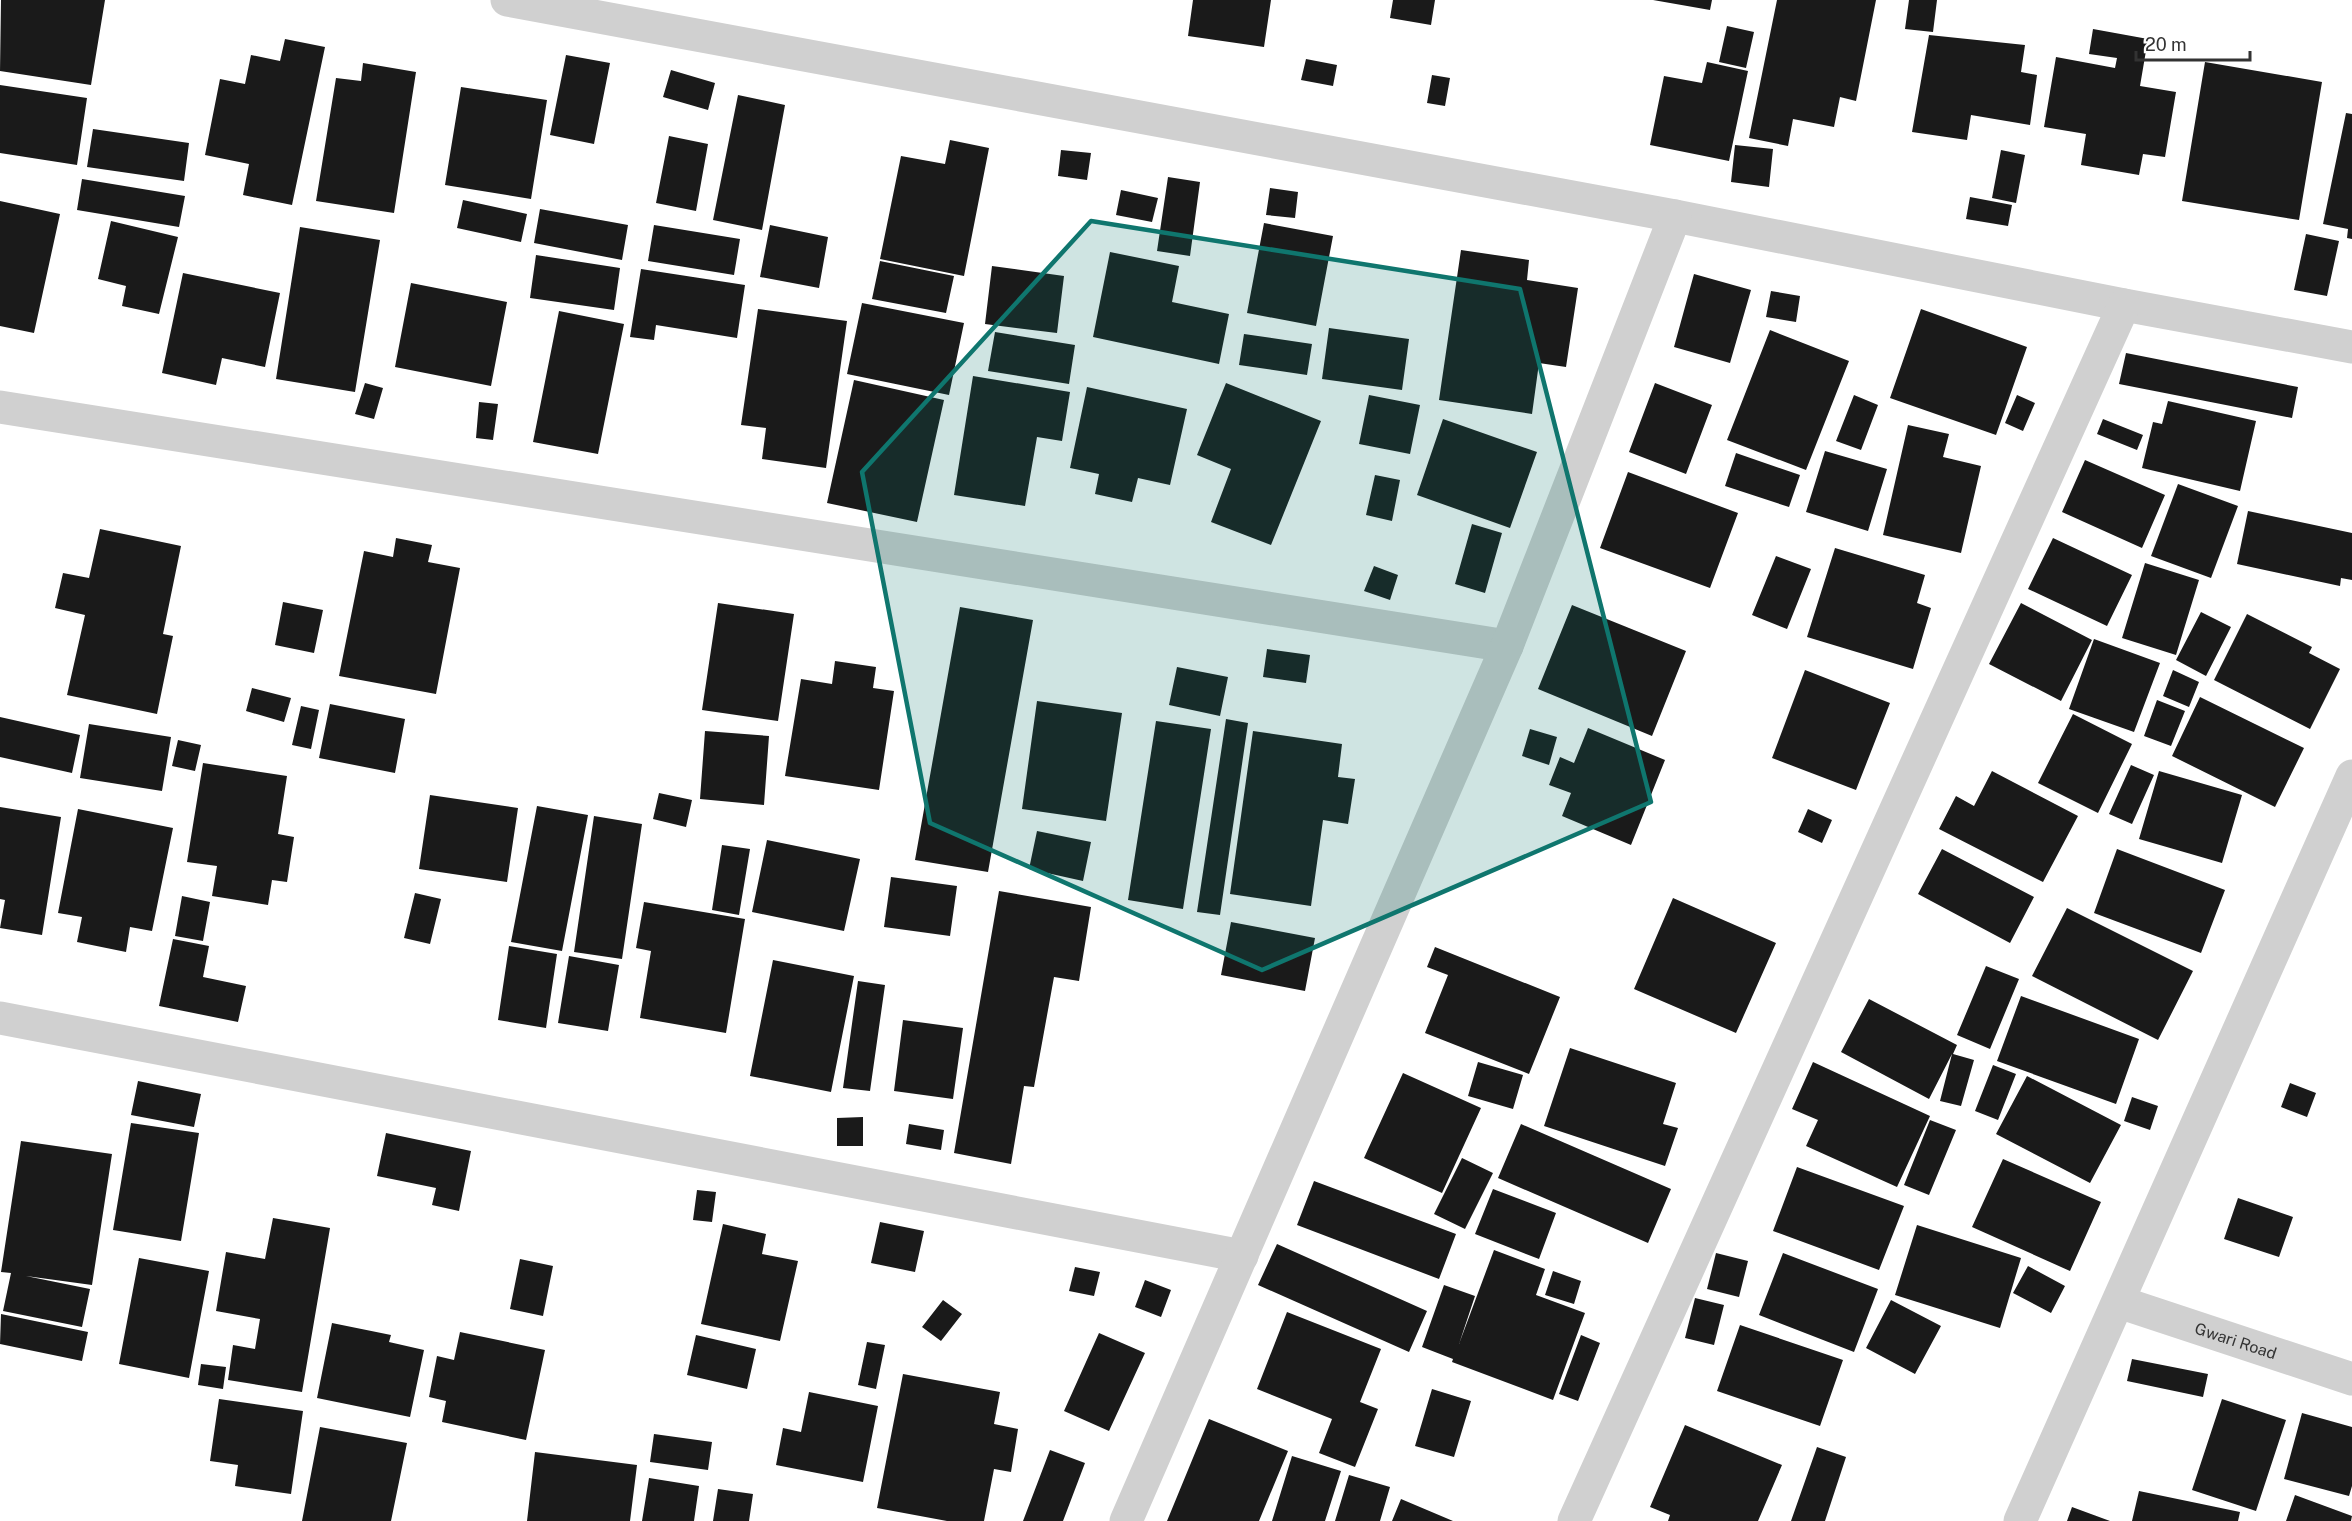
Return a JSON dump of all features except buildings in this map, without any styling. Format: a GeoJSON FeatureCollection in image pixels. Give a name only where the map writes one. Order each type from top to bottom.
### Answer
{"type":"FeatureCollection","features":[{"type":"Feature","properties":{"kind":"street"},"geometry":{"type":"LineString","coordinates":[[507,0],[1675,216],[2124,305],[2352,347]]}},
{"type":"Feature","properties":{"kind":"street"},"geometry":{"type":"LineString","coordinates":[[1126,1521],[1507,646],[1675,216]]}},
{"type":"Feature","properties":{"kind":"street"},"geometry":{"type":"LineString","coordinates":[[1574,1521],[2124,305]]}},
{"type":"Feature","properties":{"kind":"street"},"geometry":{"type":"LineString","coordinates":[[0,406],[1507,646]]}},
{"type":"Feature","properties":{"kind":"street"},"geometry":{"type":"LineString","coordinates":[[2020,1521],[2352,776]]}},
{"type":"Feature","properties":{"kind":"street"},"geometry":{"type":"LineString","coordinates":[[0,1018],[1242,1256]]}},
{"type":"Feature","properties":{"kind":"street","name":"Gwari Road"},"geometry":{"type":"LineString","coordinates":[[2119,1302],[2352,1379]]}},
{"type":"Feature","properties":{"kind":"highlighted area"},"geometry":{"type":"Polygon","coordinates":[[[1091,221],[1520,289],[1651,802],[1262,970],[930,823],[862,472],[1091,221]]]}}]}
